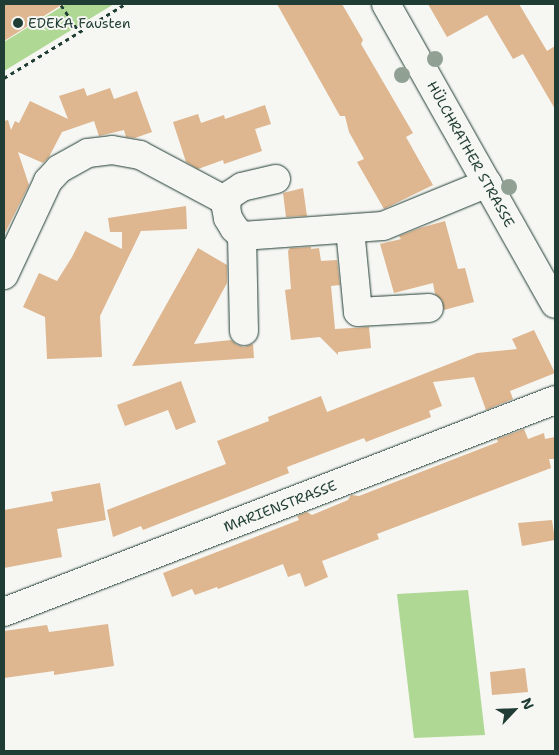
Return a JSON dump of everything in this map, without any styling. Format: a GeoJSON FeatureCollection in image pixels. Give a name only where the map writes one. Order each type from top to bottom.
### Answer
{"type":"FeatureCollection","features":[{"type":"Feature","properties":{"kind":"street","name":"HÜLCHRATHER STRASSE"},"geometry":{"type":"LineString","coordinates":[[386,4],[555,304]]}},
{"type":"Feature","properties":{"kind":"street"},"geometry":{"type":"LineString","coordinates":[[4,275],[48,181],[59,169],[88,154],[112,150],[132,152],[226,201]]}},
{"type":"Feature","properties":{"kind":"street"},"geometry":{"type":"LineString","coordinates":[[244,331],[242,236],[231,224],[226,212],[226,201],[228,196],[237,189],[276,180]]}},
{"type":"Feature","properties":{"kind":"street"},"geometry":{"type":"LineString","coordinates":[[242,236],[383,226],[488,183]]}},
{"type":"Feature","properties":{"kind":"street"},"geometry":{"type":"LineString","coordinates":[[350,229],[358,312],[429,308]]}},
{"type":"Feature","properties":{"kind":"street","name":"MARIENSTRASSE"},"geometry":{"type":"LineString","coordinates":[[4,612],[555,400]]}},
{"type":"Feature","properties":{"kind":"path"},"geometry":{"type":"LineString","coordinates":[[4,78],[125,4]]}},
{"type":"Feature","properties":{"kind":"path"},"geometry":{"type":"LineString","coordinates":[[61,5],[79,32]]}},
{"type":"Feature","properties":{"kind":"green space"},"geometry":{"type":"Polygon","coordinates":[[[66,4],[114,4],[4,71],[4,42],[66,4]]]}},
{"type":"Feature","properties":{"kind":"green space"},"geometry":{"type":"Polygon","coordinates":[[[468,590],[485,735],[414,738],[397,594],[468,590]]]}},
{"type":"Feature","properties":{"kind":"building","name":"EDEKA Fausten"},"geometry":{"type":"Polygon","coordinates":[[[4,4],[63,4],[4,41],[4,4]]]}},
{"type":"Feature","properties":{"kind":"building"},"geometry":{"type":"Polygon","coordinates":[[[277,4],[342,4],[363,40],[361,44],[413,133],[406,137],[433,185],[384,209],[357,162],[364,159],[349,132],[345,116],[340,116],[277,4]]]}},
{"type":"Feature","properties":{"kind":"building"},"geometry":{"type":"Polygon","coordinates":[[[428,4],[519,4],[547,51],[555,46],[555,109],[523,54],[513,59],[487,15],[447,37],[428,4]]]}},
{"type":"Feature","properties":{"kind":"building"},"geometry":{"type":"Polygon","coordinates":[[[84,88],[87,96],[110,88],[114,99],[137,91],[152,132],[135,138],[126,137],[124,130],[99,136],[94,121],[62,132],[49,157],[43,163],[18,152],[29,185],[4,235],[4,121],[8,120],[11,130],[15,121],[19,123],[30,101],[68,119],[59,96],[84,88]]]}},
{"type":"Feature","properties":{"kind":"building"},"geometry":{"type":"Polygon","coordinates":[[[265,105],[271,124],[255,129],[262,151],[224,164],[223,160],[198,169],[186,162],[173,122],[198,114],[201,123],[224,115],[225,119],[265,105]]]}},
{"type":"Feature","properties":{"kind":"building"},"geometry":{"type":"Polygon","coordinates":[[[303,188],[307,216],[286,217],[283,193],[303,188]]]}},
{"type":"Feature","properties":{"kind":"building"},"geometry":{"type":"Polygon","coordinates":[[[186,206],[187,229],[141,231],[100,316],[102,357],[47,359],[45,317],[23,307],[39,273],[57,281],[85,231],[122,249],[122,232],[110,232],[108,218],[186,206]]]}},
{"type":"Feature","properties":{"kind":"building"},"geometry":{"type":"Polygon","coordinates":[[[445,221],[458,269],[465,268],[474,302],[444,310],[442,300],[435,294],[433,283],[394,293],[380,244],[401,239],[399,236],[445,221]]]}},
{"type":"Feature","properties":{"kind":"building"},"geometry":{"type":"Polygon","coordinates":[[[311,247],[311,249],[319,248],[321,261],[337,260],[340,285],[331,286],[335,329],[369,327],[371,348],[338,352],[338,355],[320,337],[291,340],[285,290],[291,289],[288,251],[290,248],[311,247]]]}},
{"type":"Feature","properties":{"kind":"building"},"geometry":{"type":"Polygon","coordinates":[[[198,248],[227,265],[227,283],[194,344],[231,340],[237,345],[244,347],[253,344],[254,358],[132,366],[198,248]]]}},
{"type":"Feature","properties":{"kind":"building"},"geometry":{"type":"Polygon","coordinates":[[[534,330],[555,373],[510,391],[513,399],[486,410],[474,377],[433,382],[442,406],[429,411],[431,417],[366,442],[364,438],[287,467],[289,473],[143,530],[141,526],[113,537],[107,510],[226,464],[217,441],[269,421],[268,417],[321,396],[327,412],[477,353],[517,349],[512,339],[534,330]]]}},
{"type":"Feature","properties":{"kind":"building"},"geometry":{"type":"Polygon","coordinates":[[[181,381],[196,422],[176,430],[168,410],[125,426],[117,405],[181,381]]]}},
{"type":"Feature","properties":{"kind":"building"},"geometry":{"type":"Polygon","coordinates":[[[524,429],[528,439],[544,433],[545,439],[555,437],[555,459],[549,459],[551,468],[377,534],[379,539],[322,561],[328,577],[305,587],[300,573],[288,577],[283,564],[218,589],[217,587],[195,595],[192,589],[172,597],[163,573],[299,520],[297,516],[307,512],[312,515],[348,500],[351,495],[359,496],[498,442],[497,439],[524,429]]]}},
{"type":"Feature","properties":{"kind":"building"},"geometry":{"type":"Polygon","coordinates":[[[100,483],[106,520],[57,529],[62,557],[4,568],[4,510],[53,501],[51,492],[100,483]]]}},
{"type":"Feature","properties":{"kind":"building"},"geometry":{"type":"Polygon","coordinates":[[[552,520],[555,540],[522,546],[518,523],[552,520]]]}},
{"type":"Feature","properties":{"kind":"building"},"geometry":{"type":"Polygon","coordinates":[[[108,624],[114,666],[54,675],[54,671],[4,678],[4,631],[47,625],[49,632],[108,624]]]}},
{"type":"Feature","properties":{"kind":"building"},"geometry":{"type":"Polygon","coordinates":[[[525,668],[528,692],[492,695],[490,672],[525,668]]]}},
{"type":"Feature","properties":{"kind":"place","name":"EDEKA Fausten"},"geometry":{"type":"Point","coordinates":[18,23]}}]}
